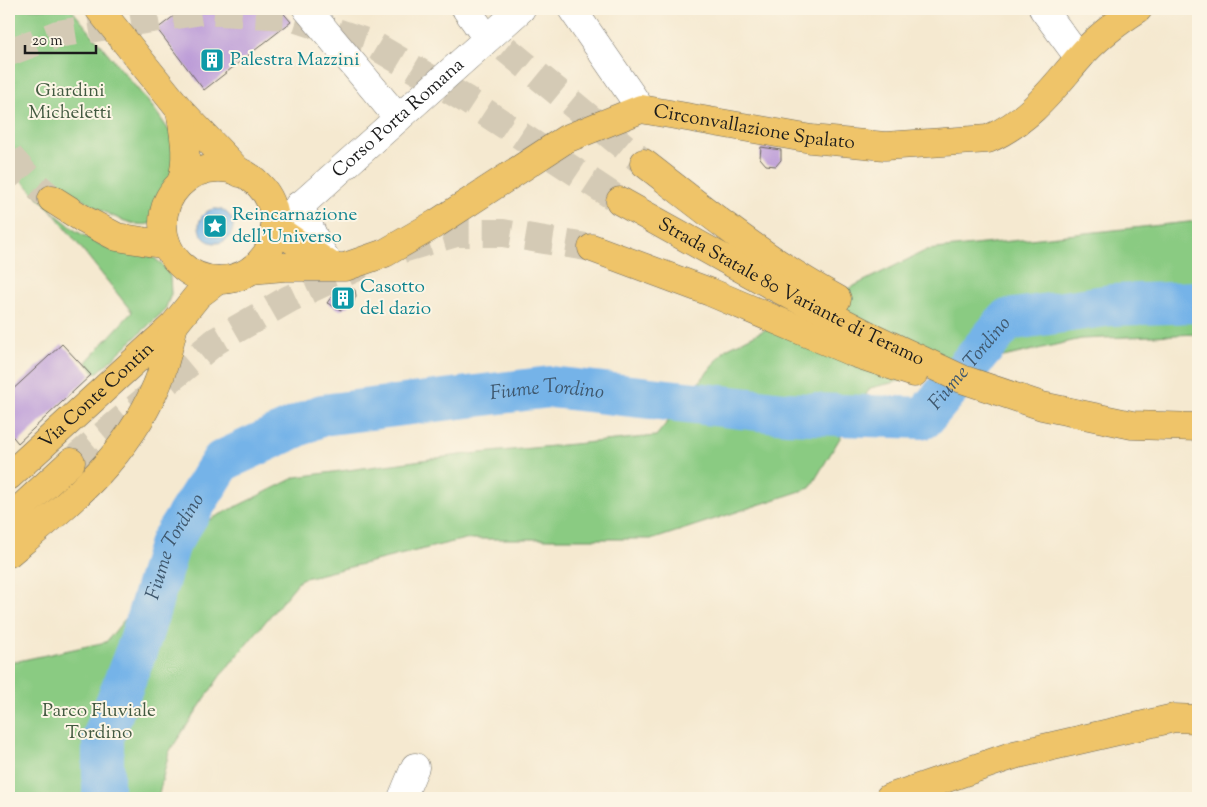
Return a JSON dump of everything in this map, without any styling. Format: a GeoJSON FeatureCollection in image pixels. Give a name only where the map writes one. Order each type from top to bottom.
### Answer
{"type":"FeatureCollection","features":[{"type":"Feature","properties":{"kind":"main road"},"geometry":{"type":"LineString","coordinates":[[98,9],[180,110],[240,173]]}},
{"type":"Feature","properties":{"kind":"main road","name":"Circonvallazione Spalato"},"geometry":{"type":"LineString","coordinates":[[251,270],[345,267],[385,253],[416,236],[566,140],[641,109],[811,139],[885,146],[988,139],[1004,133],[1030,113],[1057,87],[1079,58],[1118,22],[1138,9]]}},
{"type":"Feature","properties":{"kind":"main road"},"geometry":{"type":"LineString","coordinates":[[180,110],[185,140],[186,168],[181,183]]}},
{"type":"Feature","properties":{"kind":"main road"},"geometry":{"type":"LineString","coordinates":[[644,163],[746,242],[808,284],[865,336],[992,398],[1042,406],[1132,425],[1198,427]]}},
{"type":"Feature","properties":{"kind":"main road"},"geometry":{"type":"LineString","coordinates":[[215,168],[240,173],[252,179],[266,194],[274,214],[275,228],[268,252],[251,270],[236,278],[218,280],[200,277],[184,268],[174,258],[167,245],[163,229],[164,212],[170,196],[181,183],[191,176],[215,168]]}},
{"type":"Feature","properties":{"kind":"main road"},"geometry":{"type":"LineString","coordinates":[[52,199],[84,220],[117,237],[167,245]]}},
{"type":"Feature","properties":{"kind":"main road","name":"Strada Statale 80 Variante di Teramo"},"geometry":{"type":"LineString","coordinates":[[620,201],[865,336]]}},
{"type":"Feature","properties":{"kind":"main road"},"geometry":{"type":"LineString","coordinates":[[275,228],[330,266]]}},
{"type":"Feature","properties":{"kind":"main road"},"geometry":{"type":"LineString","coordinates":[[592,248],[710,292],[865,336],[1042,406]]}},
{"type":"Feature","properties":{"kind":"main road"},"geometry":{"type":"LineString","coordinates":[[9,553],[69,503],[125,444],[141,419],[157,385],[187,296],[184,268]]}},
{"type":"Feature","properties":{"kind":"main road","name":"Via Conte Contin"},"geometry":{"type":"LineString","coordinates":[[9,476],[179,320],[198,295],[218,280]]}},
{"type":"Feature","properties":{"kind":"main road"},"geometry":{"type":"LineString","coordinates":[[9,519],[71,462]]}},
{"type":"Feature","properties":{"kind":"main road"},"geometry":{"type":"LineString","coordinates":[[889,798],[1014,755],[1174,718],[1198,719]]}},
{"type":"Feature","properties":{"kind":"street"},"geometry":{"type":"LineString","coordinates":[[307,9],[398,118]]}},
{"type":"Feature","properties":{"kind":"street"},"geometry":{"type":"LineString","coordinates":[[466,9],[487,38]]}},
{"type":"Feature","properties":{"kind":"street","name":"Corso Porta Romana"},"geometry":{"type":"LineString","coordinates":[[275,228],[521,9]]}},
{"type":"Feature","properties":{"kind":"street"},"geometry":{"type":"LineString","coordinates":[[572,9],[641,109]]}},
{"type":"Feature","properties":{"kind":"street"},"geometry":{"type":"LineString","coordinates":[[1043,9],[1079,58]]}},
{"type":"Feature","properties":{"kind":"street"},"geometry":{"type":"LineString","coordinates":[[300,206],[320,250],[330,266]]}},
{"type":"Feature","properties":{"kind":"street"},"geometry":{"type":"LineString","coordinates":[[402,798],[415,767]]}},
{"type":"Feature","properties":{"kind":"green space","name":"Giardini Micheletti"},"geometry":{"type":"Polygon","coordinates":[[[9,9],[71,9],[155,110],[174,138],[175,161],[169,181],[157,195],[152,211],[152,223],[143,225],[120,219],[65,189],[51,210],[9,168],[9,9]]]}},
{"type":"Feature","properties":{"kind":"green space"},"geometry":{"type":"Polygon","coordinates":[[[51,210],[76,231],[105,247],[153,257],[163,265],[170,275],[171,294],[165,310],[96,374],[86,362],[132,312],[51,210]]]}},
{"type":"Feature","properties":{"kind":"green space","name":"Parco Fluviale Tordino"},"geometry":{"type":"Polygon","coordinates":[[[1198,221],[1198,334],[1081,339],[870,388],[810,488],[654,539],[465,539],[301,579],[220,676],[169,752],[158,798],[9,798],[9,663],[106,642],[205,522],[296,477],[460,455],[656,436],[726,349],[927,250],[1198,221]]]}},
{"type":"Feature","properties":{"kind":"water"},"geometry":{"type":"Polygon","coordinates":[[[216,209],[228,214],[233,226],[228,238],[216,243],[204,238],[199,226],[204,214],[216,209]]]}},
{"type":"Feature","properties":{"kind":"building","name":"Palestra Mazzini"},"geometry":{"type":"Polygon","coordinates":[[[183,9],[280,9],[291,22],[204,90],[157,29],[183,9]]]}},
{"type":"Feature","properties":{"kind":"building"},"geometry":{"type":"Polygon","coordinates":[[[761,147],[781,150],[781,160],[776,166],[766,165],[760,158],[761,147]]]}},
{"type":"Feature","properties":{"kind":"building","name":"Casotto del dazio"},"geometry":{"type":"Polygon","coordinates":[[[342,287],[349,287],[355,290],[356,296],[353,303],[341,310],[327,303],[334,293],[342,287]]]}},
{"type":"Feature","properties":{"kind":"building"},"geometry":{"type":"Polygon","coordinates":[[[62,344],[91,375],[18,443],[9,432],[9,393],[62,344]]]}},
{"type":"Feature","properties":{"kind":"waterway","name":"Fiume Tordino"},"geometry":{"type":"LineString","coordinates":[[103,798],[103,737],[140,641],[170,543],[222,461],[322,415],[550,387],[786,413],[924,418],[1007,320],[1112,305],[1198,302]]}},
{"type":"Feature","properties":{"kind":"tunnel"},"geometry":{"type":"LineString","coordinates":[[9,52],[58,34],[201,11],[288,16],[372,44],[465,99],[620,201]]}},
{"type":"Feature","properties":{"kind":"tunnel"},"geometry":{"type":"LineString","coordinates":[[473,22],[644,163]]}},
{"type":"Feature","properties":{"kind":"tunnel"},"geometry":{"type":"LineString","coordinates":[[9,156],[32,182],[52,199]]}},
{"type":"Feature","properties":{"kind":"tunnel"},"geometry":{"type":"LineString","coordinates":[[402,249],[456,233],[503,233],[592,248]]}},
{"type":"Feature","properties":{"kind":"tunnel"},"geometry":{"type":"LineString","coordinates":[[71,462],[216,341],[289,299],[362,265]]}},
{"type":"Feature","properties":{"kind":"place","name":"Palestra Mazzini"},"geometry":{"type":"Point","coordinates":[212,60]}},
{"type":"Feature","properties":{"kind":"place","name":"Reincarnazione dell’Universo"},"geometry":{"type":"Point","coordinates":[215,226]}},
{"type":"Feature","properties":{"kind":"place","name":"Casotto del dazio"},"geometry":{"type":"Point","coordinates":[343,298]}}]}
